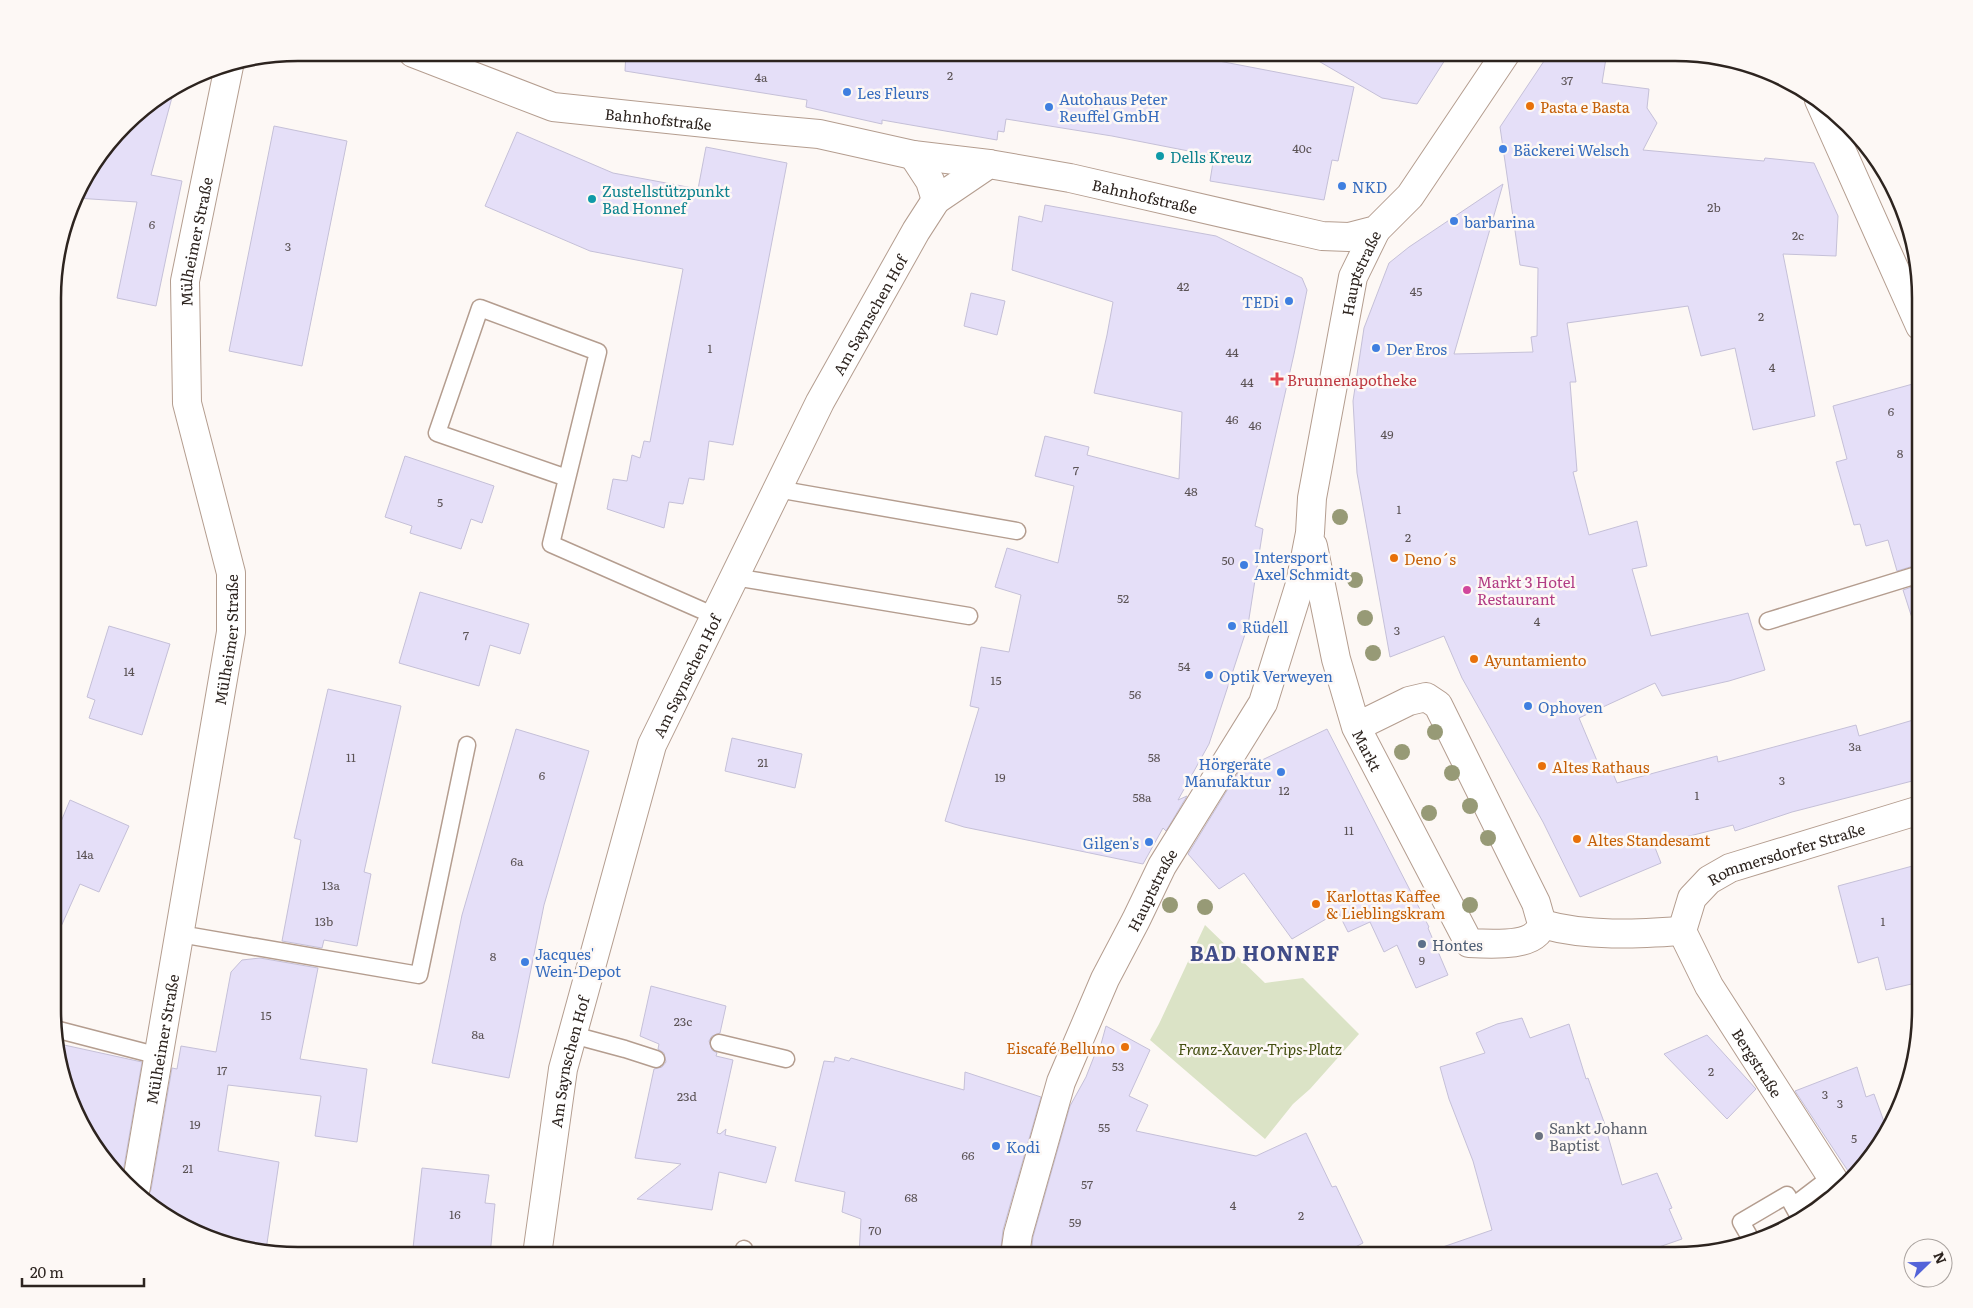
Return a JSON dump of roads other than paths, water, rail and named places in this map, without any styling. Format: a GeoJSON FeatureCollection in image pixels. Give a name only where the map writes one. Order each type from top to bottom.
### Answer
{"type":"FeatureCollection","features":[{"type":"Feature","properties":{"kind":"street","name":"Bahnhofstraße"},"geometry":{"type":"LineString","coordinates":[[436,61],[552,107],[763,130],[819,134],[913,155],[989,164],[1070,178],[1322,236],[1350,237],[1376,230]]}},
{"type":"Feature","properties":{"kind":"street","name":"Hauptstraße"},"geometry":{"type":"LineString","coordinates":[[1016,1247],[1018,1234],[1061,1082],[1106,979],[1162,866],[1263,704],[1300,584],[1310,532],[1312,498],[1353,277],[1376,230],[1410,196],[1500,61]]}},
{"type":"Feature","properties":{"kind":"street","name":"Mülheimer Straße"},"geometry":{"type":"LineString","coordinates":[[137,1183],[231,632],[232,573],[187,403],[185,281],[228,72]]}},
{"type":"Feature","properties":{"kind":"street"},"geometry":{"type":"LineString","coordinates":[[1825,115],[1912,308]]}},
{"type":"Feature","properties":{"kind":"street"},"geometry":{"type":"LineString","coordinates":[[913,155],[930,181],[936,200]]}},
{"type":"Feature","properties":{"kind":"street","name":"Am Saynschen Hof"},"geometry":{"type":"LineString","coordinates":[[538,1247],[563,1069],[652,745],[820,402],[936,200],[989,164]]}},
{"type":"Feature","properties":{"kind":"street","name":"Hauptstraße"},"geometry":{"type":"LineString","coordinates":[[1310,532],[1336,660],[1356,727]]}},
{"type":"Feature","properties":{"kind":"street","name":"Markt"},"geometry":{"type":"LineString","coordinates":[[1426,697],[1438,705],[1536,903],[1542,924],[1536,935],[1520,941],[1496,944],[1469,943],[1356,727],[1409,701],[1426,697]]}},
{"type":"Feature","properties":{"kind":"street","name":"Rommersdorfer Straße"},"geometry":{"type":"LineString","coordinates":[[1682,931],[1692,898],[1709,880],[1730,868],[1912,812]]}},
{"type":"Feature","properties":{"kind":"street"},"geometry":{"type":"LineString","coordinates":[[1542,924],[1561,929],[1623,934],[1682,931]]}},
{"type":"Feature","properties":{"kind":"street","name":"Bergstraße"},"geometry":{"type":"LineString","coordinates":[[1682,931],[1709,986],[1836,1183]]}},
{"type":"Feature","properties":{"kind":"lane"},"geometry":{"type":"LineString","coordinates":[[567,478],[437,433],[480,308],[598,352],[551,544],[715,616]]}},
{"type":"Feature","properties":{"kind":"lane"},"geometry":{"type":"LineString","coordinates":[[777,489],[1017,532]]}},
{"type":"Feature","properties":{"kind":"lane"},"geometry":{"type":"LineString","coordinates":[[1768,621],[1912,576]]}},
{"type":"Feature","properties":{"kind":"lane"},"geometry":{"type":"LineString","coordinates":[[734,577],[969,616]]}},
{"type":"Feature","properties":{"kind":"lane"},"geometry":{"type":"LineString","coordinates":[[180,934],[419,976],[467,745]]}},
{"type":"Feature","properties":{"kind":"lane"},"geometry":{"type":"LineString","coordinates":[[62,1031],[159,1056]]}},
{"type":"Feature","properties":{"kind":"lane"},"geometry":{"type":"LineString","coordinates":[[572,1035],[625,1048],[656,1059]]}},
{"type":"Feature","properties":{"kind":"lane"},"geometry":{"type":"LineString","coordinates":[[719,1043],[786,1059]]}},
{"type":"Feature","properties":{"kind":"lane"},"geometry":{"type":"LineString","coordinates":[[1801,1210],[1832,1187]]}},
{"type":"Feature","properties":{"kind":"lane"},"geometry":{"type":"LineString","coordinates":[[1748,1235],[1741,1222],[1787,1195],[1797,1213]]}},
{"type":"Feature","properties":{"kind":"place","name":"Les Fleurs"},"geometry":{"type":"Point","coordinates":[847,92]}},
{"type":"Feature","properties":{"kind":"place","name":"Pasta e Basta"},"geometry":{"type":"Point","coordinates":[1530,106]}},
{"type":"Feature","properties":{"kind":"place","name":"Autohaus Peter Reuffel GmbH"},"geometry":{"type":"Point","coordinates":[1049,107]}},
{"type":"Feature","properties":{"kind":"place","name":"Bäckerei Welsch"},"geometry":{"type":"Point","coordinates":[1503,149]}},
{"type":"Feature","properties":{"kind":"place","name":"Dells Kreuz"},"geometry":{"type":"Point","coordinates":[1160,156]}},
{"type":"Feature","properties":{"kind":"place","name":"NKD"},"geometry":{"type":"Point","coordinates":[1342,186]}},
{"type":"Feature","properties":{"kind":"place","name":"Zustellstützpunkt Bad Honnef"},"geometry":{"type":"Point","coordinates":[592,199]}},
{"type":"Feature","properties":{"kind":"place","name":"barbarina"},"geometry":{"type":"Point","coordinates":[1454,221]}},
{"type":"Feature","properties":{"kind":"place","name":"TEDi"},"geometry":{"type":"Point","coordinates":[1289,301]}},
{"type":"Feature","properties":{"kind":"place","name":"Der Eros"},"geometry":{"type":"Point","coordinates":[1376,348]}},
{"type":"Feature","properties":{"kind":"place","name":"Brunnenapotheke"},"geometry":{"type":"Point","coordinates":[1277,379]}},
{"type":"Feature","properties":{"kind":"place","name":"Deno´s"},"geometry":{"type":"Point","coordinates":[1394,558]}},
{"type":"Feature","properties":{"kind":"place","name":"Intersport Axel Schmidt"},"geometry":{"type":"Point","coordinates":[1244,565]}},
{"type":"Feature","properties":{"kind":"place","name":"Markt 3 Hotel Restaurant"},"geometry":{"type":"Point","coordinates":[1467,590]}},
{"type":"Feature","properties":{"kind":"place","name":"Rüdell"},"geometry":{"type":"Point","coordinates":[1232,626]}},
{"type":"Feature","properties":{"kind":"place","name":"Ayuntamiento"},"geometry":{"type":"Point","coordinates":[1474,659]}},
{"type":"Feature","properties":{"kind":"place","name":"Optik Verweyen"},"geometry":{"type":"Point","coordinates":[1209,675]}},
{"type":"Feature","properties":{"kind":"place","name":"Ophoven"},"geometry":{"type":"Point","coordinates":[1528,706]}},
{"type":"Feature","properties":{"kind":"place","name":"Altes Rathaus"},"geometry":{"type":"Point","coordinates":[1542,766]}},
{"type":"Feature","properties":{"kind":"place","name":"Hörgeräte Manufaktur"},"geometry":{"type":"Point","coordinates":[1281,772]}},
{"type":"Feature","properties":{"kind":"place","name":"Altes Standesamt"},"geometry":{"type":"Point","coordinates":[1577,839]}},
{"type":"Feature","properties":{"kind":"place","name":"Gilgen's"},"geometry":{"type":"Point","coordinates":[1149,842]}},
{"type":"Feature","properties":{"kind":"place","name":"Karlottas Kaffee & Lieblingskram"},"geometry":{"type":"Point","coordinates":[1316,904]}},
{"type":"Feature","properties":{"kind":"place","name":"Hontes"},"geometry":{"type":"Point","coordinates":[1422,944]}},
{"type":"Feature","properties":{"kind":"place","name":"Jacques' Wein-Depot"},"geometry":{"type":"Point","coordinates":[525,962]}},
{"type":"Feature","properties":{"kind":"place","name":"Eiscafé Belluno"},"geometry":{"type":"Point","coordinates":[1125,1047]}},
{"type":"Feature","properties":{"kind":"place","name":"Sankt Johann Baptist"},"geometry":{"type":"Point","coordinates":[1539,1136]}},
{"type":"Feature","properties":{"kind":"place","name":"Kodi"},"geometry":{"type":"Point","coordinates":[996,1146]}},
{"type":"Feature","properties":{"kind":"district","name":"BAD HONNEF"},"geometry":{"type":"Point","coordinates":[1265,952]}},
{"type":"Feature","properties":{"kind":"park label","name":"Franz-Xaver-Trips-Platz"},"geometry":{"type":"Point","coordinates":[1260,1048]}}]}
